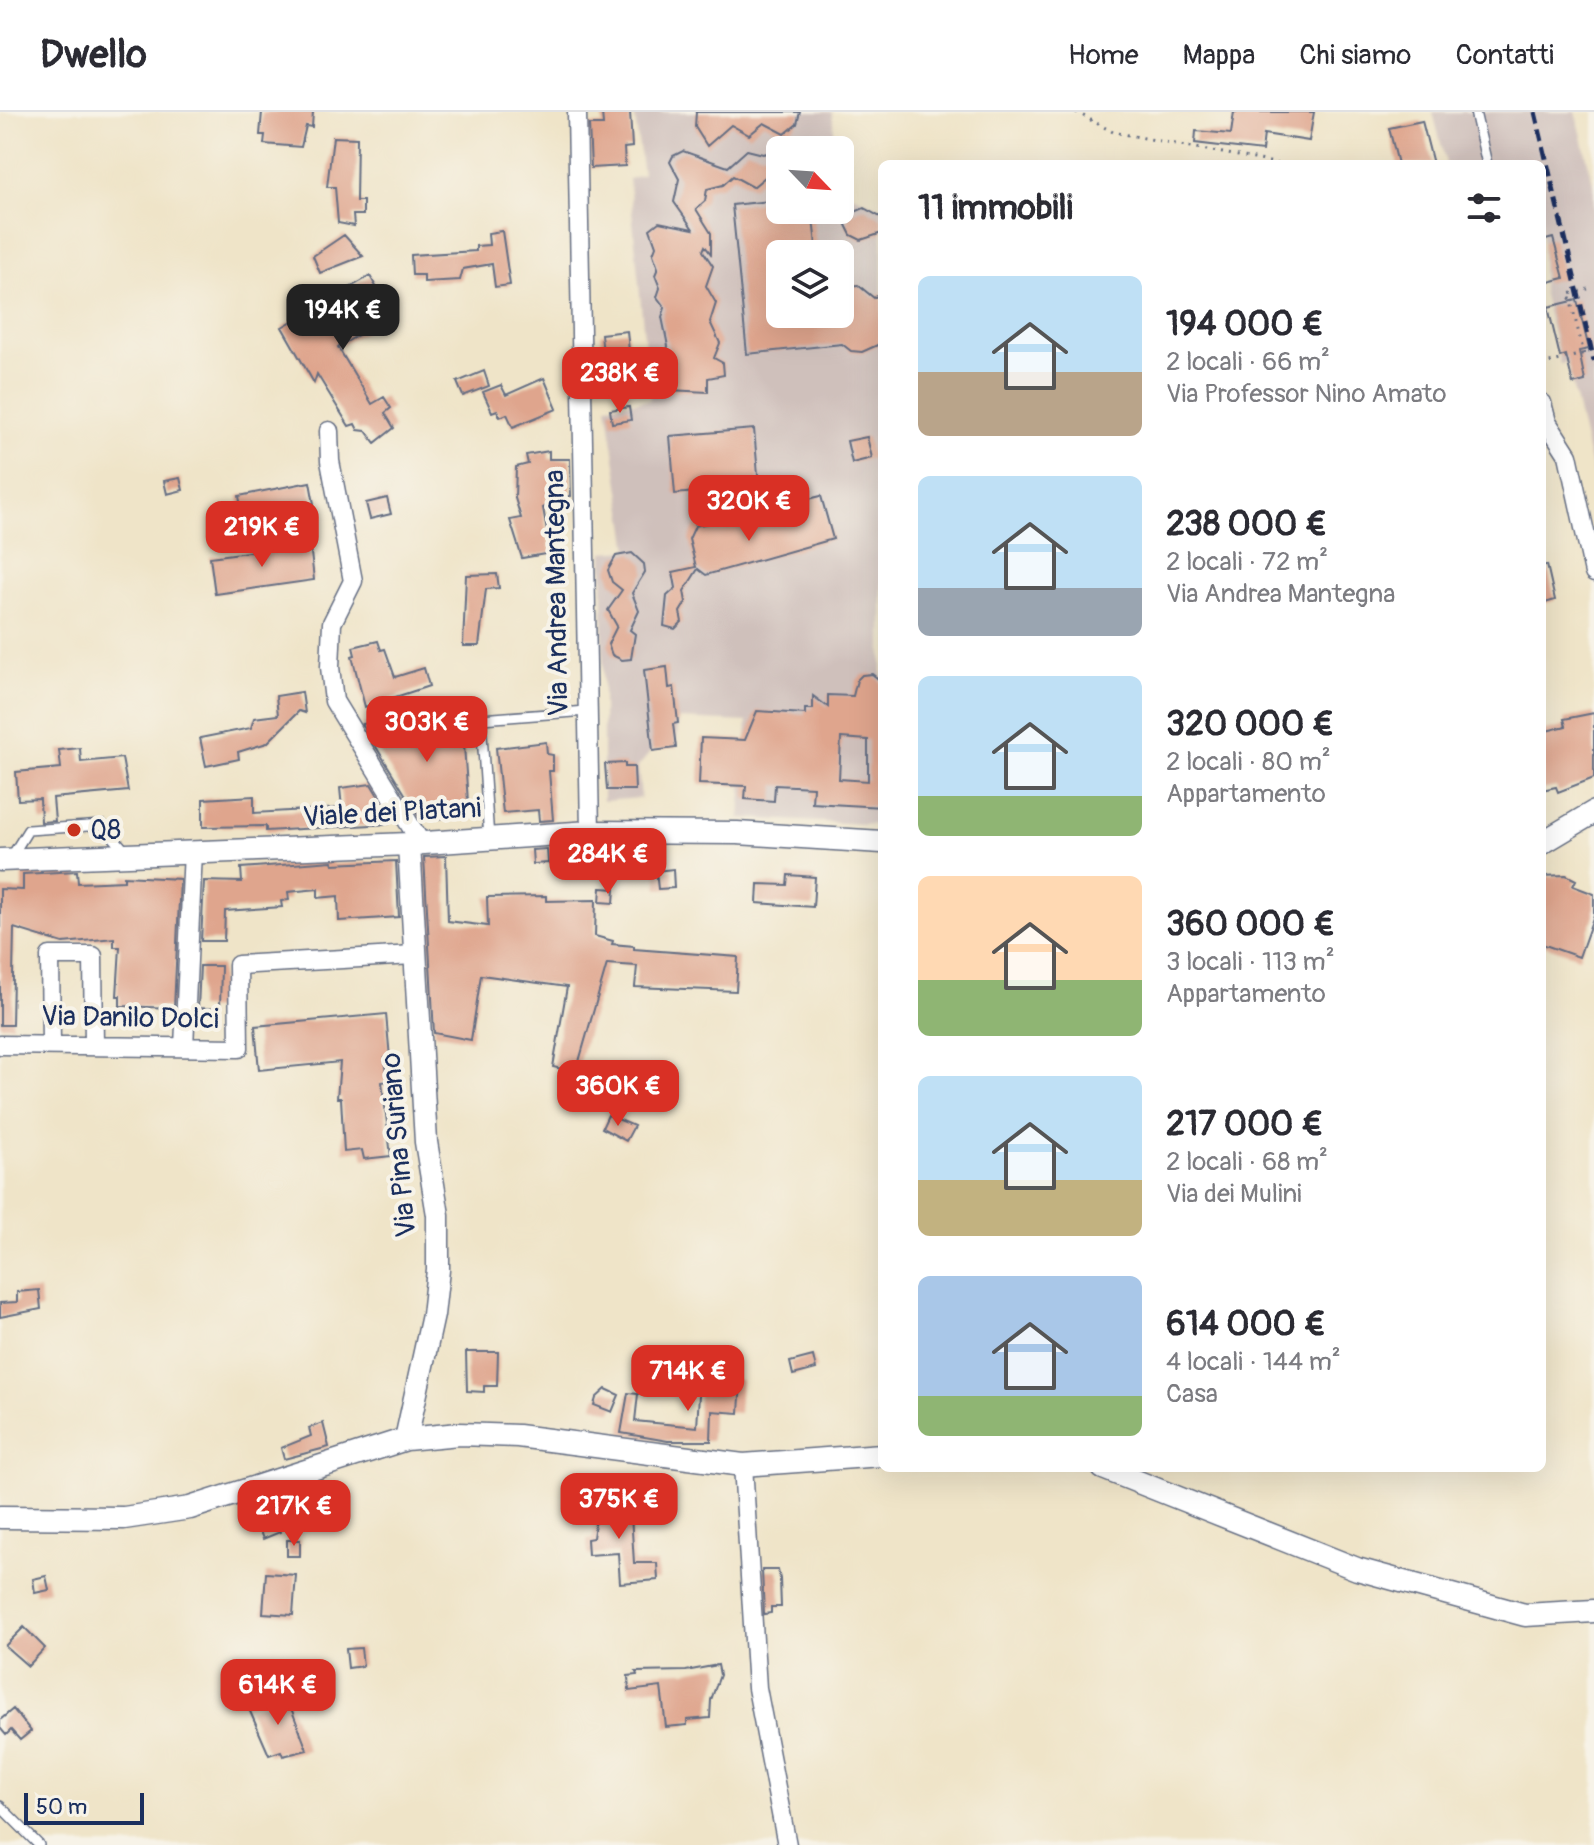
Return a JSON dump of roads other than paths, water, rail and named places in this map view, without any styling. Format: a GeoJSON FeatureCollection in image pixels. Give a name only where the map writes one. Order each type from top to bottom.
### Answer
{"type":"FeatureCollection","features":[{"type":"Feature","properties":{"kind":"street","name":"Via Andrea Mantegna"},"geometry":{"type":"LineString","coordinates":[[577,112],[590,832]]}},
{"type":"Feature","properties":{"kind":"street"},"geometry":{"type":"LineString","coordinates":[[1546,418],[1568,455],[1594,573]]}},
{"type":"Feature","properties":{"kind":"street"},"geometry":{"type":"LineString","coordinates":[[329,431],[330,461],[353,581],[332,623],[330,667],[334,701],[415,843]]}},
{"type":"Feature","properties":{"kind":"street"},"geometry":{"type":"LineString","coordinates":[[1546,841],[1594,812]]}},
{"type":"Feature","properties":{"kind":"street","name":"Viale dei Platani"},"geometry":{"type":"LineString","coordinates":[[5,859],[415,843],[590,832],[737,833],[878,842]]}},
{"type":"Feature","properties":{"kind":"street","name":"Via Pina Suriano"},"geometry":{"type":"LineString","coordinates":[[406,1439],[433,1315],[438,1270],[438,1215],[426,1142],[414,955],[415,843]]}},
{"type":"Feature","properties":{"kind":"street"},"geometry":{"type":"LineString","coordinates":[[184,1047],[193,851]]}},
{"type":"Feature","properties":{"kind":"street","name":"Via Danilo Dolci"},"geometry":{"type":"LineString","coordinates":[[0,1045],[239,1048],[238,965],[414,955]]}},
{"type":"Feature","properties":{"kind":"street"},"geometry":{"type":"LineString","coordinates":[[51,1045],[50,956],[93,956],[94,1046]]}},
{"type":"Feature","properties":{"kind":"street"},"geometry":{"type":"LineString","coordinates":[[0,1517],[124,1518],[190,1508],[406,1439],[459,1434],[518,1436],[743,1465],[878,1455]]}},
{"type":"Feature","properties":{"kind":"street"},"geometry":{"type":"LineString","coordinates":[[743,1465],[757,1688],[787,1845]]}},
{"type":"Feature","properties":{"kind":"street"},"geometry":{"type":"LineString","coordinates":[[1113,1472],[1357,1569],[1525,1615],[1594,1611]]}},
{"type":"Feature","properties":{"kind":"lane"},"geometry":{"type":"LineString","coordinates":[[1475,112],[1486,160]]}},
{"type":"Feature","properties":{"kind":"lane"},"geometry":{"type":"LineString","coordinates":[[489,839],[481,719],[587,711]]}},
{"type":"Feature","properties":{"kind":"lane"},"geometry":{"type":"LineString","coordinates":[[0,1806],[39,1845]]}},
{"type":"Feature","properties":{"kind":"railway"},"geometry":{"type":"LineString","coordinates":[[1535,112],[1594,361]]}},
{"type":"Feature","properties":{"kind":"place","name":"Q8"},"geometry":{"type":"Point","coordinates":[74,830]}}]}
